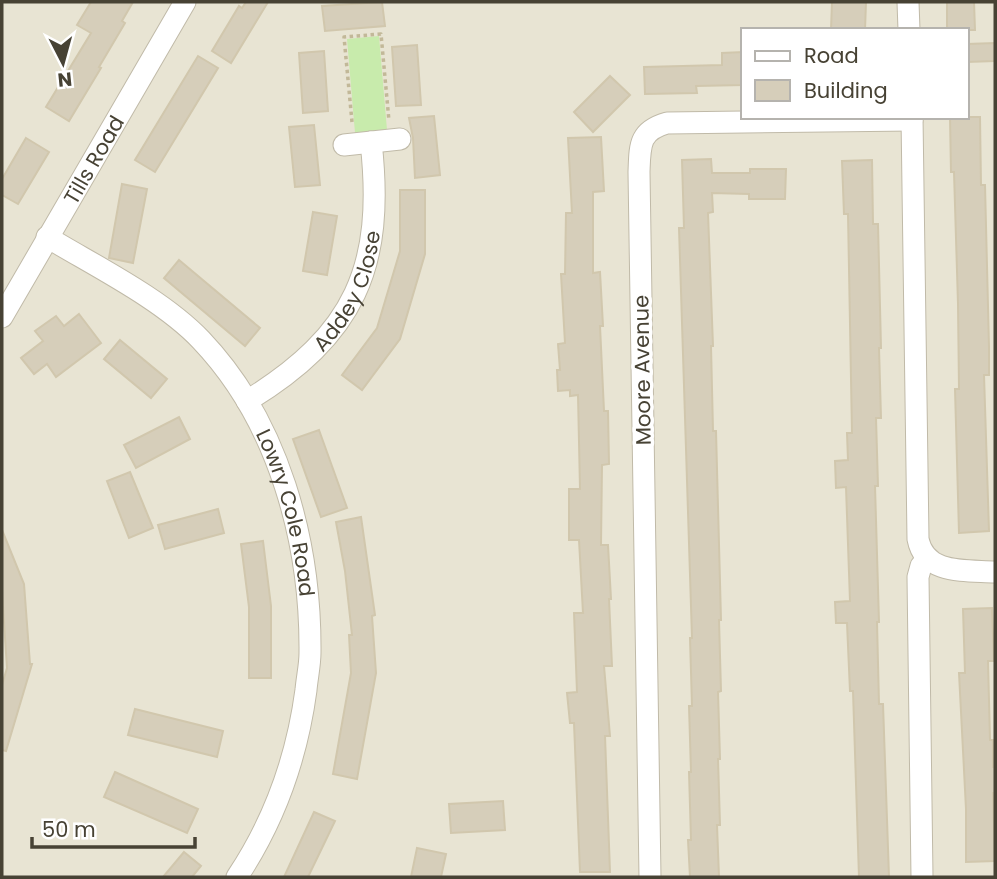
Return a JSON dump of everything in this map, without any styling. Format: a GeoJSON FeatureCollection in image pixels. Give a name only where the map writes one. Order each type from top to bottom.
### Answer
{"type":"FeatureCollection","features":[{"type":"Feature","properties":{"kind":"street","name":"Tills Road"},"geometry":{"type":"LineString","coordinates":[[2,317],[185,2]]}},
{"type":"Feature","properties":{"kind":"street"},"geometry":{"type":"LineString","coordinates":[[908,2],[909,28]]}},
{"type":"Feature","properties":{"kind":"street","name":"Moore Avenue"},"geometry":{"type":"LineString","coordinates":[[650,877],[639,172],[640,149],[644,136],[652,127],[667,123],[912,119],[918,539],[920,551],[927,560]]}},
{"type":"Feature","properties":{"kind":"street","name":"Addey Close"},"geometry":{"type":"LineString","coordinates":[[247,401],[278,382],[306,358],[339,322],[356,295],[366,267],[372,235],[375,202],[372,142]]}},
{"type":"Feature","properties":{"kind":"street","name":"Lowry Cole Road"},"geometry":{"type":"LineString","coordinates":[[47,237],[155,303],[199,338],[230,375],[247,401],[265,435],[282,477],[297,530],[307,596],[310,655],[301,723],[286,781],[265,832],[237,877]]}},
{"type":"Feature","properties":{"kind":"street"},"geometry":{"type":"LineString","coordinates":[[922,877],[918,577],[921,566],[927,560],[940,567],[995,572]]}},
{"type":"Feature","properties":{"kind":"path"},"geometry":{"type":"LineString","coordinates":[[381,34],[372,142],[344,37],[381,34]]}},
{"type":"Feature","properties":{"kind":"shaded area"},"geometry":{"type":"Polygon","coordinates":[[[2,2],[995,2],[995,877],[2,877],[2,2]]]}},
{"type":"Feature","properties":{"kind":"green space"},"geometry":{"type":"Polygon","coordinates":[[[379,36],[387,130],[355,133],[347,39],[379,36]]]}},
{"type":"Feature","properties":{"kind":"building"},"geometry":{"type":"Polygon","coordinates":[[[91,2],[133,2],[122,21],[125,23],[99,67],[101,68],[69,121],[46,107],[91,33],[77,25],[91,2]]]}},
{"type":"Feature","properties":{"kind":"building"},"geometry":{"type":"Polygon","coordinates":[[[246,2],[268,2],[231,63],[212,51],[239,6],[242,8],[246,2]]]}},
{"type":"Feature","properties":{"kind":"building"},"geometry":{"type":"Polygon","coordinates":[[[382,2],[385,26],[325,31],[322,6],[382,2]]]}},
{"type":"Feature","properties":{"kind":"building"},"geometry":{"type":"Polygon","coordinates":[[[832,2],[866,2],[865,28],[831,28],[832,2]]]}},
{"type":"Feature","properties":{"kind":"building"},"geometry":{"type":"Polygon","coordinates":[[[947,2],[974,2],[975,30],[947,28],[947,2]]]}},
{"type":"Feature","properties":{"kind":"building"},"geometry":{"type":"Polygon","coordinates":[[[995,43],[995,61],[969,62],[969,44],[995,43]]]}},
{"type":"Feature","properties":{"kind":"building"},"geometry":{"type":"Polygon","coordinates":[[[417,45],[421,105],[396,106],[392,47],[417,45]]]}},
{"type":"Feature","properties":{"kind":"building"},"geometry":{"type":"Polygon","coordinates":[[[324,51],[328,111],[303,113],[299,53],[324,51]]]}},
{"type":"Feature","properties":{"kind":"building"},"geometry":{"type":"Polygon","coordinates":[[[741,52],[741,85],[696,86],[697,93],[645,94],[644,67],[722,65],[722,53],[741,52]]]}},
{"type":"Feature","properties":{"kind":"building"},"geometry":{"type":"Polygon","coordinates":[[[198,56],[218,68],[155,172],[135,160],[198,56]]]}},
{"type":"Feature","properties":{"kind":"building"},"geometry":{"type":"Polygon","coordinates":[[[610,76],[630,95],[593,132],[574,112],[610,76]]]}},
{"type":"Feature","properties":{"kind":"building"},"geometry":{"type":"Polygon","coordinates":[[[434,116],[440,175],[415,178],[409,118],[434,116]]]}},
{"type":"Feature","properties":{"kind":"building"},"geometry":{"type":"Polygon","coordinates":[[[980,117],[981,185],[985,185],[989,347],[989,375],[984,375],[989,531],[959,533],[955,389],[959,389],[958,304],[954,172],[951,172],[950,119],[980,117]]]}},
{"type":"Feature","properties":{"kind":"building"},"geometry":{"type":"Polygon","coordinates":[[[314,125],[320,185],[295,187],[289,127],[314,125]]]}},
{"type":"Feature","properties":{"kind":"building"},"geometry":{"type":"Polygon","coordinates":[[[601,137],[604,191],[593,192],[593,273],[600,272],[604,411],[608,411],[609,464],[602,465],[601,545],[608,545],[611,599],[612,666],[604,666],[610,736],[605,736],[610,872],[580,872],[574,723],[570,723],[567,693],[577,692],[574,613],[583,613],[579,540],[569,540],[569,489],[580,489],[578,395],[570,396],[570,390],[558,391],[557,370],[560,370],[558,344],[565,343],[561,274],[565,274],[566,213],[572,213],[568,138],[601,137]]]}},
{"type":"Feature","properties":{"kind":"building"},"geometry":{"type":"Polygon","coordinates":[[[26,138],[49,152],[18,204],[2,195],[2,179],[26,138]]]}},
{"type":"Feature","properties":{"kind":"building"},"geometry":{"type":"Polygon","coordinates":[[[711,159],[712,173],[786,169],[785,199],[749,199],[749,194],[712,193],[713,212],[708,213],[721,620],[721,691],[718,692],[719,877],[690,877],[689,706],[692,706],[692,638],[679,228],[684,228],[682,160],[711,159]]]}},
{"type":"Feature","properties":{"kind":"building"},"geometry":{"type":"Polygon","coordinates":[[[872,160],[873,224],[878,224],[881,348],[881,418],[876,418],[878,486],[875,486],[877,622],[879,704],[883,704],[889,877],[859,877],[853,691],[850,691],[847,623],[836,623],[835,602],[850,601],[846,487],[836,488],[835,461],[848,460],[847,433],[852,433],[848,214],[844,214],[842,161],[872,160]]]}},
{"type":"Feature","properties":{"kind":"building"},"geometry":{"type":"Polygon","coordinates":[[[122,184],[147,189],[133,263],[109,258],[122,184]]]}},
{"type":"Feature","properties":{"kind":"building"},"geometry":{"type":"Polygon","coordinates":[[[400,190],[425,190],[425,254],[400,339],[362,390],[342,375],[377,328],[400,251],[400,190]]]}},
{"type":"Feature","properties":{"kind":"building"},"geometry":{"type":"Polygon","coordinates":[[[313,212],[337,216],[327,275],[303,271],[313,212]]]}},
{"type":"Feature","properties":{"kind":"building"},"geometry":{"type":"Polygon","coordinates":[[[179,260],[260,328],[245,346],[164,278],[179,260]]]}},
{"type":"Feature","properties":{"kind":"building"},"geometry":{"type":"Polygon","coordinates":[[[79,314],[101,343],[56,377],[47,364],[34,374],[21,358],[43,341],[35,331],[56,316],[64,326],[79,314]]]}},
{"type":"Feature","properties":{"kind":"building"},"geometry":{"type":"Polygon","coordinates":[[[120,340],[167,379],[151,398],[104,359],[120,340]]]}},
{"type":"Feature","properties":{"kind":"building"},"geometry":{"type":"Polygon","coordinates":[[[179,417],[190,439],[136,468],[124,445],[179,417]]]}},
{"type":"Feature","properties":{"kind":"building"},"geometry":{"type":"Polygon","coordinates":[[[319,430],[347,508],[321,517],[293,439],[319,430]]]}},
{"type":"Feature","properties":{"kind":"building"},"geometry":{"type":"Polygon","coordinates":[[[130,472],[153,528],[129,538],[107,481],[130,472]]]}},
{"type":"Feature","properties":{"kind":"building"},"geometry":{"type":"Polygon","coordinates":[[[218,509],[224,533],[165,549],[158,525],[218,509]]]}},
{"type":"Feature","properties":{"kind":"building"},"geometry":{"type":"Polygon","coordinates":[[[361,517],[375,615],[372,616],[376,673],[357,779],[333,774],[351,673],[349,635],[352,635],[336,522],[361,517]]]}},
{"type":"Feature","properties":{"kind":"building"},"geometry":{"type":"Polygon","coordinates":[[[2,530],[24,584],[32,664],[6,751],[2,750],[2,685],[7,668],[2,592],[2,530]]]}},
{"type":"Feature","properties":{"kind":"building"},"geometry":{"type":"Polygon","coordinates":[[[263,541],[271,606],[271,678],[249,678],[249,607],[241,544],[263,541]]]}},
{"type":"Feature","properties":{"kind":"building"},"geometry":{"type":"Polygon","coordinates":[[[992,608],[994,661],[988,661],[990,740],[993,740],[995,767],[995,861],[966,862],[959,673],[965,673],[963,609],[992,608]]]}},
{"type":"Feature","properties":{"kind":"building"},"geometry":{"type":"Polygon","coordinates":[[[135,709],[223,731],[217,757],[128,735],[135,709]]]}},
{"type":"Feature","properties":{"kind":"building"},"geometry":{"type":"Polygon","coordinates":[[[115,772],[198,809],[187,833],[104,797],[115,772]]]}},
{"type":"Feature","properties":{"kind":"building"},"geometry":{"type":"Polygon","coordinates":[[[503,801],[505,830],[451,833],[449,804],[503,801]]]}},
{"type":"Feature","properties":{"kind":"building"},"geometry":{"type":"Polygon","coordinates":[[[314,812],[335,821],[308,877],[284,877],[314,812]]]}},
{"type":"Feature","properties":{"kind":"building"},"geometry":{"type":"Polygon","coordinates":[[[417,848],[446,854],[441,877],[411,877],[417,848]]]}},
{"type":"Feature","properties":{"kind":"building"},"geometry":{"type":"Polygon","coordinates":[[[184,852],[201,866],[192,877],[163,877],[184,852]]]}}]}
